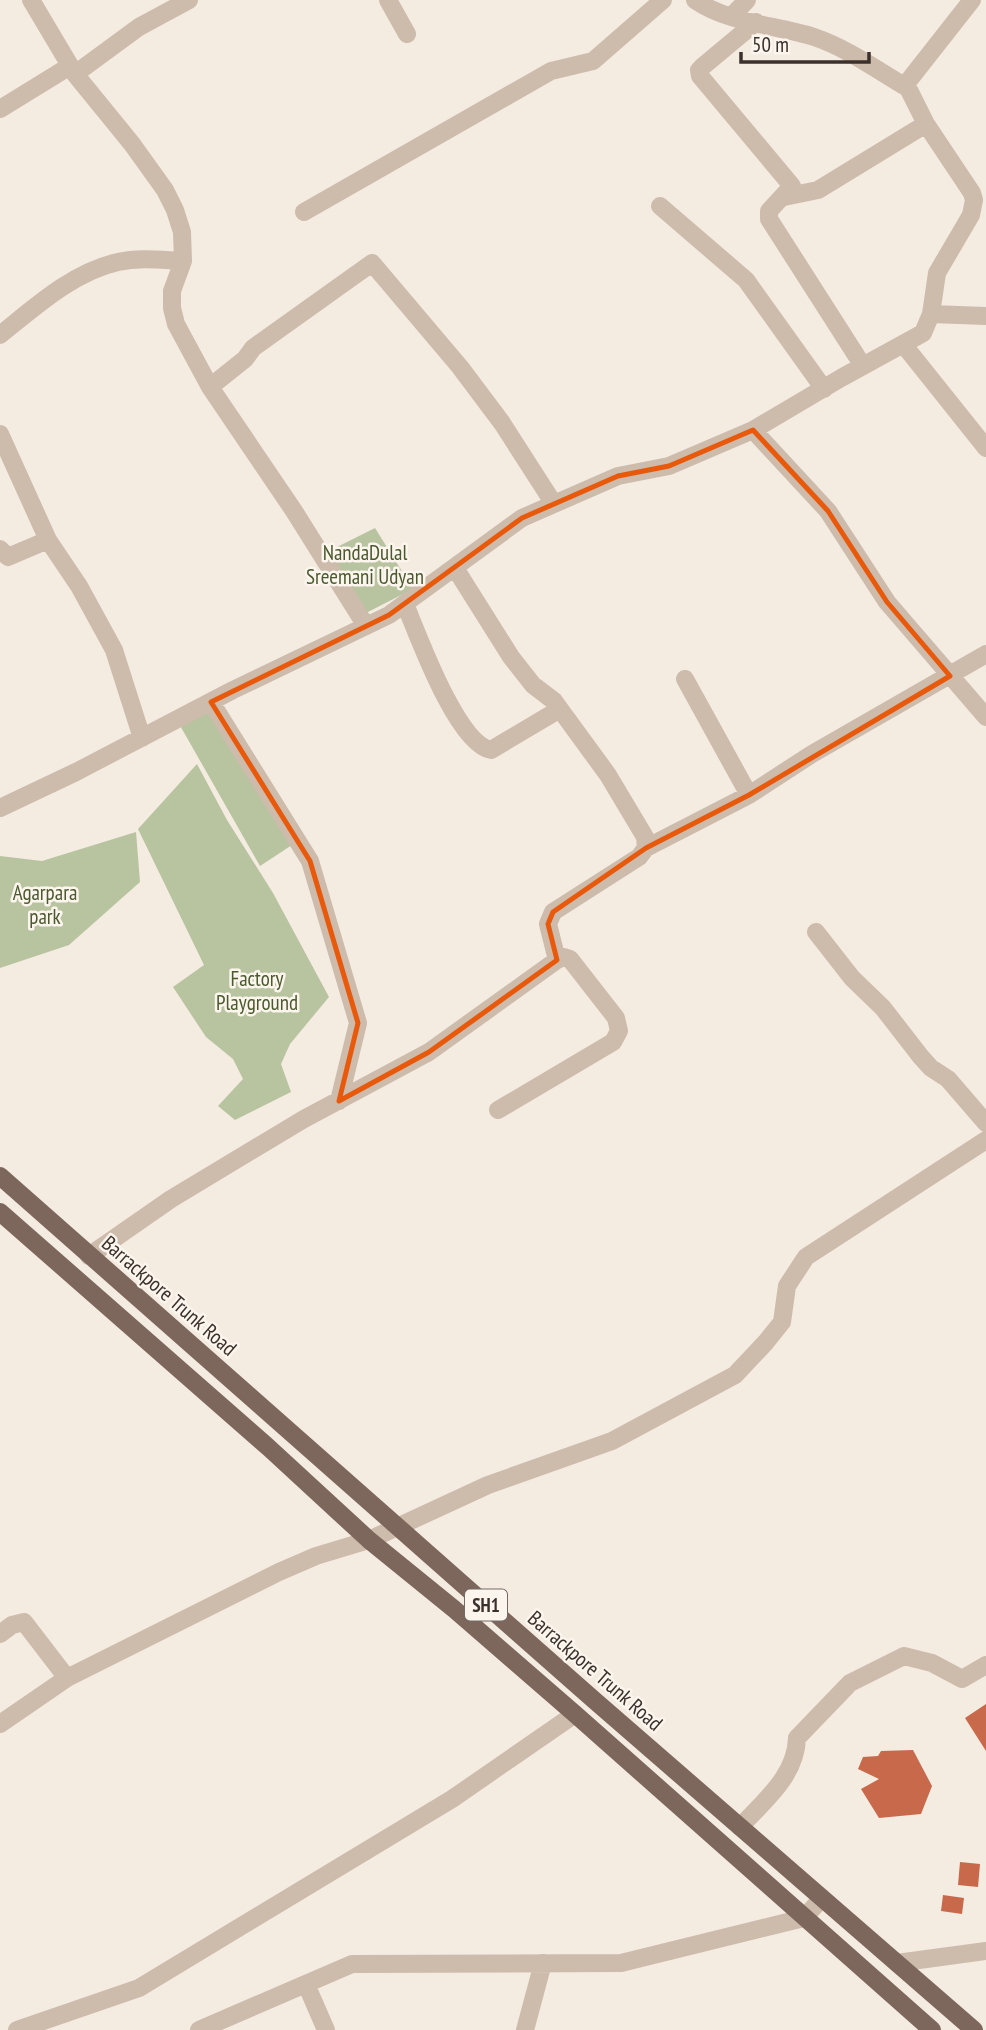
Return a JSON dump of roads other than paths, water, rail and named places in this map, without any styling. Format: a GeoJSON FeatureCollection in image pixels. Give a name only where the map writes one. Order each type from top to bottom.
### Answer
{"type":"FeatureCollection","features":[{"type":"Feature","properties":{"kind":"main road","name":"Barrackpore Trunk Road"},"geometry":{"type":"LineString","coordinates":[[0,1176],[740,1828],[974,2030]]}},
{"type":"Feature","properties":{"kind":"main road","name":"SH1"},"geometry":{"type":"LineString","coordinates":[[0,1212],[268,1447],[369,1540],[454,1609],[575,1714],[932,2030]]}},
{"type":"Feature","properties":{"kind":"street"},"geometry":{"type":"LineString","coordinates":[[31,0],[72,70],[165,190],[182,232],[183,261],[172,291],[172,309],[177,324],[211,387],[288,501],[366,626]]}},
{"type":"Feature","properties":{"kind":"street"},"geometry":{"type":"LineString","coordinates":[[0,108],[72,70],[139,27],[189,0]]}},
{"type":"Feature","properties":{"kind":"street"},"geometry":{"type":"LineString","coordinates":[[388,0],[407,34]]}},
{"type":"Feature","properties":{"kind":"street"},"geometry":{"type":"LineString","coordinates":[[304,212],[551,71],[593,61],[663,0]]}},
{"type":"Feature","properties":{"kind":"street"},"geometry":{"type":"LineString","coordinates":[[0,807],[76,772],[366,626],[405,604],[522,518],[618,476],[669,466],[753,430],[923,333],[931,314],[939,268],[971,215],[974,200],[906,87],[833,45],[816,38],[718,13],[695,0]]}},
{"type":"Feature","properties":{"kind":"street"},"geometry":{"type":"LineString","coordinates":[[732,16],[747,0]]}},
{"type":"Feature","properties":{"kind":"street"},"geometry":{"type":"LineString","coordinates":[[906,87],[972,0]]}},
{"type":"Feature","properties":{"kind":"street"},"geometry":{"type":"LineString","coordinates":[[756,22],[702,66],[699,70],[700,76],[792,186],[769,211],[769,219],[863,366]]}},
{"type":"Feature","properties":{"kind":"street"},"geometry":{"type":"LineString","coordinates":[[784,197],[818,190],[926,124]]}},
{"type":"Feature","properties":{"kind":"street"},"geometry":{"type":"LineString","coordinates":[[660,206],[746,280],[824,389]]}},
{"type":"Feature","properties":{"kind":"street"},"geometry":{"type":"LineString","coordinates":[[0,335],[55,293],[99,269],[117,262],[142,259],[183,261]]}},
{"type":"Feature","properties":{"kind":"street"},"geometry":{"type":"LineString","coordinates":[[211,387],[245,359],[253,348],[372,263],[494,411],[554,504]]}},
{"type":"Feature","properties":{"kind":"street"},"geometry":{"type":"LineString","coordinates":[[931,314],[986,316]]}},
{"type":"Feature","properties":{"kind":"street"},"geometry":{"type":"LineString","coordinates":[[903,344],[986,448]]}},
{"type":"Feature","properties":{"kind":"street"},"geometry":{"type":"LineString","coordinates":[[753,430],[828,511],[887,602],[986,717]]}},
{"type":"Feature","properties":{"kind":"street"},"geometry":{"type":"LineString","coordinates":[[0,434],[48,540],[79,586],[114,650],[142,738]]}},
{"type":"Feature","properties":{"kind":"street"},"geometry":{"type":"LineString","coordinates":[[0,549],[8,557],[48,540]]}},
{"type":"Feature","properties":{"kind":"street"},"geometry":{"type":"LineString","coordinates":[[454,568],[511,657],[533,685],[554,701],[608,775],[645,837],[646,848]]}},
{"type":"Feature","properties":{"kind":"street"},"geometry":{"type":"LineString","coordinates":[[405,604],[439,683],[463,729],[475,743],[491,750],[560,709]]}},
{"type":"Feature","properties":{"kind":"street"},"geometry":{"type":"LineString","coordinates":[[557,960],[548,924],[553,912],[639,857],[646,848],[749,795],[812,754],[986,654]]}},
{"type":"Feature","properties":{"kind":"street"},"geometry":{"type":"LineString","coordinates":[[685,679],[749,795]]}},
{"type":"Feature","properties":{"kind":"street"},"geometry":{"type":"LineString","coordinates":[[211,702],[310,861],[358,1023],[339,1101]]}},
{"type":"Feature","properties":{"kind":"street"},"geometry":{"type":"LineString","coordinates":[[816,933],[852,978],[883,1008],[920,1057],[948,1079],[986,1123]]}},
{"type":"Feature","properties":{"kind":"street"},"geometry":{"type":"LineString","coordinates":[[89,1256],[171,1199],[304,1119],[429,1052],[564,957],[570,960],[616,1018],[619,1031],[612,1042],[498,1110]]}},
{"type":"Feature","properties":{"kind":"street"},"geometry":{"type":"LineString","coordinates":[[0,1724],[67,1678],[279,1572],[316,1556],[369,1540],[488,1485],[612,1441],[735,1375],[782,1322],[787,1286],[806,1257],[986,1140]]}},
{"type":"Feature","properties":{"kind":"street"},"geometry":{"type":"LineString","coordinates":[[0,1634],[12,1625],[24,1622],[67,1678]]}},
{"type":"Feature","properties":{"kind":"street"},"geometry":{"type":"LineString","coordinates":[[740,1828],[788,1774],[796,1751],[797,1738],[850,1683],[904,1656],[932,1663],[962,1679],[986,1665]]}},
{"type":"Feature","properties":{"kind":"street"},"geometry":{"type":"LineString","coordinates":[[17,2030],[139,1988],[452,1799],[575,1714]]}},
{"type":"Feature","properties":{"kind":"street"},"geometry":{"type":"LineString","coordinates":[[199,2030],[352,1964],[621,1963],[804,1918],[822,1898]]}},
{"type":"Feature","properties":{"kind":"street"},"geometry":{"type":"LineString","coordinates":[[897,1963],[986,1951]]}},
{"type":"Feature","properties":{"kind":"street"},"geometry":{"type":"LineString","coordinates":[[525,2030],[543,1963]]}},
{"type":"Feature","properties":{"kind":"street"},"geometry":{"type":"LineString","coordinates":[[306,1984],[326,2030]]}},
{"type":"Feature","properties":{"kind":"street"},"geometry":{"type":"LineString","coordinates":[[0,2026],[9,2030]]}},
{"type":"Feature","properties":{"kind":"park label","name":"NandaDulal Sreemani Udyan"},"geometry":{"type":"Point","coordinates":[365,565]}},
{"type":"Feature","properties":{"kind":"park label","name":"Agarpara park"},"geometry":{"type":"Point","coordinates":[45,905]}},
{"type":"Feature","properties":{"kind":"park label","name":"Factory Playground"},"geometry":{"type":"Point","coordinates":[257,991]}}]}
